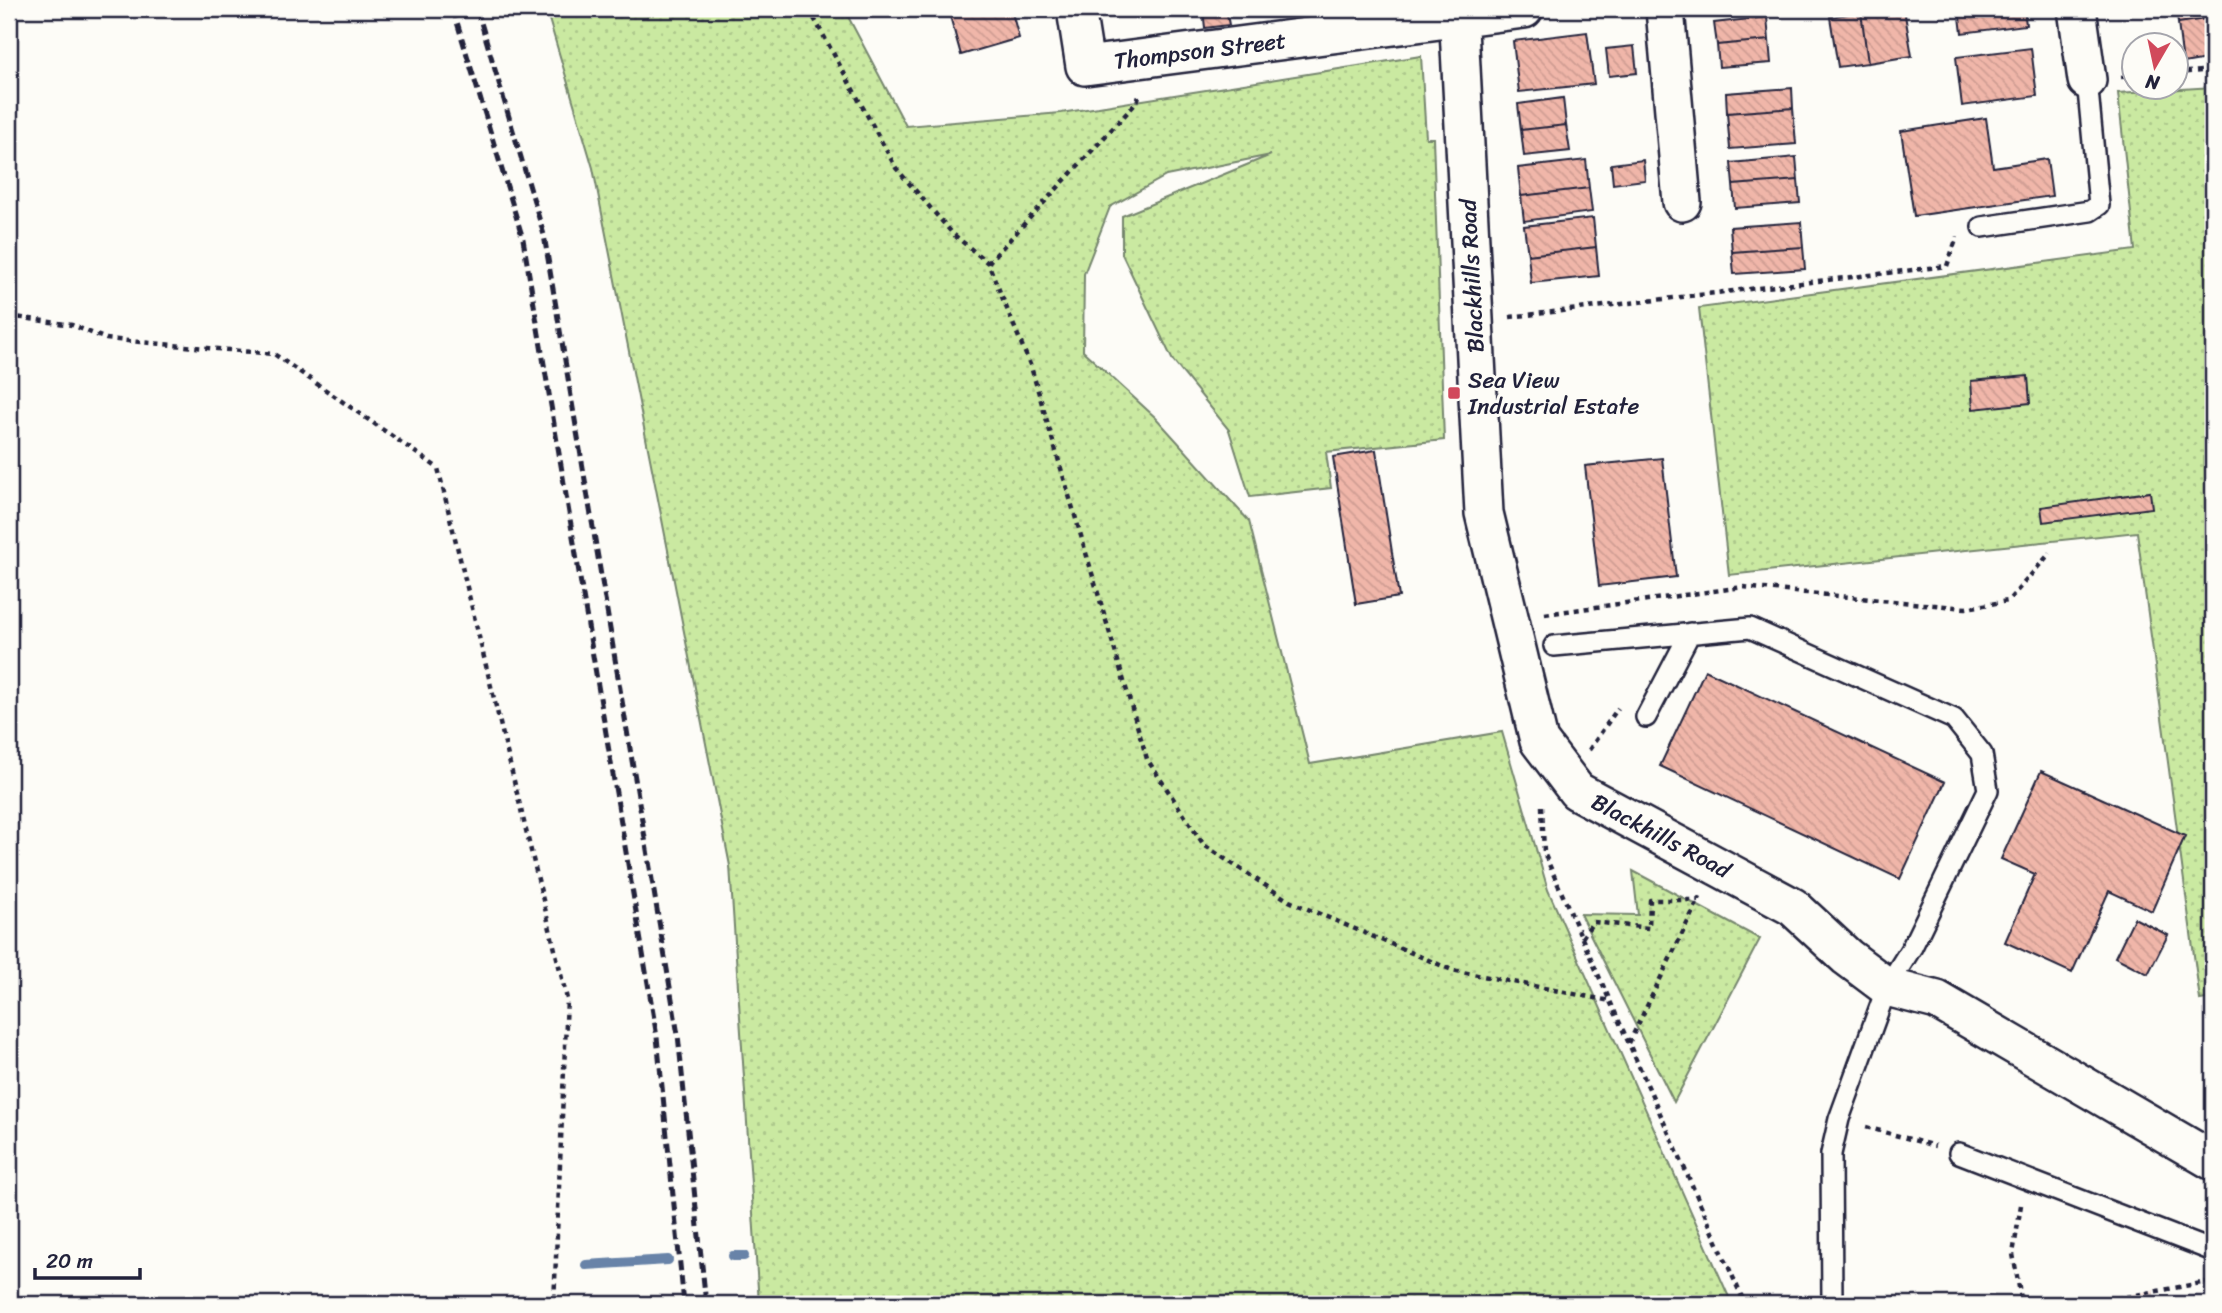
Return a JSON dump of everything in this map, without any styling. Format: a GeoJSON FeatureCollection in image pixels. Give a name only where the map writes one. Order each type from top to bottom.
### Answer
{"type":"FeatureCollection","features":[{"type":"Feature","properties":{"kind":"street","name":"Thompson Street"},"geometry":{"type":"LineString","coordinates":[[1076,9],[1084,66],[1148,58],[1297,24],[1524,9]]}},
{"type":"Feature","properties":{"kind":"street"},"geometry":{"type":"LineString","coordinates":[[1665,9],[1682,202]]}},
{"type":"Feature","properties":{"kind":"street"},"geometry":{"type":"LineString","coordinates":[[2077,9],[2087,80]]}},
{"type":"Feature","properties":{"kind":"street","name":"Blackhills Road"},"geometry":{"type":"LineString","coordinates":[[1459,13],[1484,513],[1539,741],[1577,790],[1793,907],[1847,957],[1887,987],[1937,1000],[2213,1161]]}},
{"type":"Feature","properties":{"kind":"lane"},"geometry":{"type":"LineString","coordinates":[[1982,227],[2090,211],[2099,205],[2087,80]]}},
{"type":"Feature","properties":{"kind":"lane"},"geometry":{"type":"LineString","coordinates":[[1554,646],[1750,628],[1954,719],[1982,754],[1987,790],[1912,947],[1887,987],[1839,1119],[1831,1154],[1832,1304]]}},
{"type":"Feature","properties":{"kind":"lane"},"geometry":{"type":"LineString","coordinates":[[1646,717],[1690,633]]}},
{"type":"Feature","properties":{"kind":"lane"},"geometry":{"type":"LineString","coordinates":[[1959,1153],[2213,1251]]}},
{"type":"Feature","properties":{"kind":"path"},"geometry":{"type":"LineString","coordinates":[[809,9],[896,168],[953,234],[988,263],[1031,367],[1147,759],[1204,845],[1289,901],[1452,970],[1610,1001]]}},
{"type":"Feature","properties":{"kind":"path"},"geometry":{"type":"LineString","coordinates":[[988,263],[1138,102],[1148,58]]}},
{"type":"Feature","properties":{"kind":"path"},"geometry":{"type":"LineString","coordinates":[[2190,72],[2213,70]]}},
{"type":"Feature","properties":{"kind":"path"},"geometry":{"type":"LineString","coordinates":[[1474,321],[1947,266],[1958,235],[1982,227]]}},
{"type":"Feature","properties":{"kind":"path"},"geometry":{"type":"LineString","coordinates":[[9,316],[72,325],[106,339],[274,354],[438,468],[567,999],[554,1304]]}},
{"type":"Feature","properties":{"kind":"path"},"geometry":{"type":"LineString","coordinates":[[1509,618],[1743,587],[1966,607],[2008,601],[2050,553]]}},
{"type":"Feature","properties":{"kind":"path"},"geometry":{"type":"LineString","coordinates":[[1569,780],[1628,694],[1662,687]]}},
{"type":"Feature","properties":{"kind":"path"},"geometry":{"type":"LineString","coordinates":[[1544,853],[1745,1304]]}},
{"type":"Feature","properties":{"kind":"path"},"geometry":{"type":"LineString","coordinates":[[1628,1044],[1716,865]]}},
{"type":"Feature","properties":{"kind":"path"},"geometry":{"type":"LineString","coordinates":[[1582,938],[1593,922],[1648,928],[1650,900],[1699,900]]}},
{"type":"Feature","properties":{"kind":"path"},"geometry":{"type":"LineString","coordinates":[[1839,1119],[1959,1153]]}},
{"type":"Feature","properties":{"kind":"path"},"geometry":{"type":"LineString","coordinates":[[2022,1304],[2013,1254],[2025,1178]]}},
{"type":"Feature","properties":{"kind":"path"},"geometry":{"type":"LineString","coordinates":[[2087,1304],[2213,1280]]}},
{"type":"Feature","properties":{"kind":"shaded area"},"geometry":{"type":"Polygon","coordinates":[[[2153,1290],[2154,1304],[2081,1304],[2153,1290]]]}},
{"type":"Feature","properties":{"kind":"green space"},"geometry":{"type":"Polygon","coordinates":[[[546,9],[844,9],[906,126],[1061,113],[1421,56],[1426,138],[1433,138],[1444,440],[1326,452],[1331,488],[1250,497],[1229,430],[1173,361],[1122,254],[1122,216],[1271,155],[1166,176],[1110,207],[1084,274],[1083,351],[1156,418],[1249,521],[1310,764],[1502,732],[1548,890],[1732,1304],[759,1304],[730,866],[593,168],[546,9]]]}},
{"type":"Feature","properties":{"kind":"green space"},"geometry":{"type":"Polygon","coordinates":[[[2213,87],[2213,998],[2200,1000],[2137,532],[1729,575],[1699,308],[2135,250],[2118,93],[2120,102],[2190,102],[2190,88],[2213,87]]]}},
{"type":"Feature","properties":{"kind":"green space"},"geometry":{"type":"Polygon","coordinates":[[[1633,871],[1760,939],[1674,1102],[1580,914],[1638,915],[1633,871]]]}},
{"type":"Feature","properties":{"kind":"building"},"geometry":{"type":"Polygon","coordinates":[[[948,9],[1011,9],[1019,38],[961,55],[948,9]]]}},
{"type":"Feature","properties":{"kind":"building"},"geometry":{"type":"Polygon","coordinates":[[[1203,9],[1226,9],[1229,25],[1205,28],[1203,9]]]}},
{"type":"Feature","properties":{"kind":"building"},"geometry":{"type":"Polygon","coordinates":[[[1904,9],[1912,56],[1868,63],[1861,12],[1904,9]]]}},
{"type":"Feature","properties":{"kind":"building"},"geometry":{"type":"Polygon","coordinates":[[[1959,9],[2024,9],[2026,25],[1962,33],[1959,9]]]}},
{"type":"Feature","properties":{"kind":"building"},"geometry":{"type":"Polygon","coordinates":[[[2176,9],[2213,9],[2213,18],[2178,23],[2176,9]]]}},
{"type":"Feature","properties":{"kind":"building"},"geometry":{"type":"Polygon","coordinates":[[[1861,12],[1868,63],[1838,67],[1830,17],[1861,12]]]}},
{"type":"Feature","properties":{"kind":"building"},"geometry":{"type":"Polygon","coordinates":[[[1767,17],[1769,40],[1717,45],[1714,23],[1767,17]]]}},
{"type":"Feature","properties":{"kind":"building"},"geometry":{"type":"Polygon","coordinates":[[[2213,18],[2213,58],[2190,62],[2190,32],[2179,32],[2178,23],[2213,18]]]}},
{"type":"Feature","properties":{"kind":"building"},"geometry":{"type":"Polygon","coordinates":[[[1587,32],[1594,84],[1519,92],[1513,41],[1587,32]]]}},
{"type":"Feature","properties":{"kind":"building"},"geometry":{"type":"Polygon","coordinates":[[[1769,40],[1771,63],[1719,67],[1717,45],[1769,40]]]}},
{"type":"Feature","properties":{"kind":"building"},"geometry":{"type":"Polygon","coordinates":[[[1634,46],[1637,73],[1609,76],[1606,49],[1634,46]]]}},
{"type":"Feature","properties":{"kind":"building"},"geometry":{"type":"Polygon","coordinates":[[[2031,48],[2037,96],[1962,106],[1956,57],[2031,48]]]}},
{"type":"Feature","properties":{"kind":"building"},"geometry":{"type":"Polygon","coordinates":[[[1792,88],[1793,108],[1727,113],[1726,93],[1792,88]]]}},
{"type":"Feature","properties":{"kind":"building"},"geometry":{"type":"Polygon","coordinates":[[[1563,98],[1566,125],[1521,130],[1518,104],[1563,98]]]}},
{"type":"Feature","properties":{"kind":"building"},"geometry":{"type":"Polygon","coordinates":[[[1793,108],[1796,144],[1730,149],[1727,113],[1793,108]]]}},
{"type":"Feature","properties":{"kind":"building"},"geometry":{"type":"Polygon","coordinates":[[[1986,118],[1993,167],[2047,159],[2052,196],[1914,216],[1901,131],[1986,118]]]}},
{"type":"Feature","properties":{"kind":"building"},"geometry":{"type":"Polygon","coordinates":[[[1566,125],[1570,151],[1524,156],[1521,130],[1566,125]]]}},
{"type":"Feature","properties":{"kind":"building"},"geometry":{"type":"Polygon","coordinates":[[[1796,157],[1798,180],[1733,185],[1731,163],[1796,157]]]}},
{"type":"Feature","properties":{"kind":"building"},"geometry":{"type":"Polygon","coordinates":[[[1586,160],[1589,188],[1521,196],[1518,168],[1586,160]]]}},
{"type":"Feature","properties":{"kind":"building"},"geometry":{"type":"Polygon","coordinates":[[[1643,160],[1645,180],[1613,184],[1611,164],[1643,160]]]}},
{"type":"Feature","properties":{"kind":"building"},"geometry":{"type":"Polygon","coordinates":[[[1798,180],[1800,203],[1735,208],[1733,185],[1798,180]]]}},
{"type":"Feature","properties":{"kind":"building"},"geometry":{"type":"Polygon","coordinates":[[[1589,188],[1592,212],[1524,221],[1521,196],[1589,188]]]}},
{"type":"Feature","properties":{"kind":"building"},"geometry":{"type":"Polygon","coordinates":[[[1593,218],[1596,247],[1528,255],[1524,226],[1593,218]]]}},
{"type":"Feature","properties":{"kind":"building"},"geometry":{"type":"Polygon","coordinates":[[[1801,222],[1803,247],[1732,252],[1730,227],[1801,222]]]}},
{"type":"Feature","properties":{"kind":"building"},"geometry":{"type":"Polygon","coordinates":[[[1596,247],[1599,276],[1531,283],[1528,255],[1596,247]]]}},
{"type":"Feature","properties":{"kind":"building"},"geometry":{"type":"Polygon","coordinates":[[[1803,247],[1805,269],[1734,274],[1732,252],[1803,247]]]}},
{"type":"Feature","properties":{"kind":"building"},"geometry":{"type":"Polygon","coordinates":[[[2028,376],[2030,403],[1973,409],[1971,381],[2028,376]]]}},
{"type":"Feature","properties":{"kind":"building"},"geometry":{"type":"Polygon","coordinates":[[[1376,450],[1399,597],[1356,604],[1333,457],[1376,450]]]}},
{"type":"Feature","properties":{"kind":"building"},"geometry":{"type":"Polygon","coordinates":[[[1662,458],[1676,577],[1599,586],[1585,466],[1662,458]]]}},
{"type":"Feature","properties":{"kind":"building"},"geometry":{"type":"Polygon","coordinates":[[[2150,492],[2152,508],[2043,522],[2041,507],[2150,492]]]}},
{"type":"Feature","properties":{"kind":"building"},"geometry":{"type":"Polygon","coordinates":[[[1705,670],[1945,782],[1900,879],[1660,766],[1705,670]]]}},
{"type":"Feature","properties":{"kind":"building"},"geometry":{"type":"Polygon","coordinates":[[[2041,771],[2185,836],[2152,911],[2109,891],[2072,973],[2005,942],[2035,874],[2001,859],[2041,771]]]}},
{"type":"Feature","properties":{"kind":"building"},"geometry":{"type":"Polygon","coordinates":[[[2134,918],[2168,935],[2148,974],[2115,957],[2134,918]]]}},
{"type":"Feature","properties":{"kind":"waterway"},"geometry":{"type":"LineString","coordinates":[[733,1256],[744,1256]]}},
{"type":"Feature","properties":{"kind":"waterway"},"geometry":{"type":"LineString","coordinates":[[586,1265],[668,1260]]}},
{"type":"Feature","properties":{"kind":"railway"},"geometry":{"type":"LineString","coordinates":[[453,9],[523,239],[657,1037],[684,1304]]}},
{"type":"Feature","properties":{"kind":"railway"},"geometry":{"type":"LineString","coordinates":[[477,9],[544,235],[678,1035],[706,1304]]}},
{"type":"Feature","properties":{"kind":"place","name":"Sea View Industrial Estate"},"geometry":{"type":"Point","coordinates":[1454,393]}}]}
